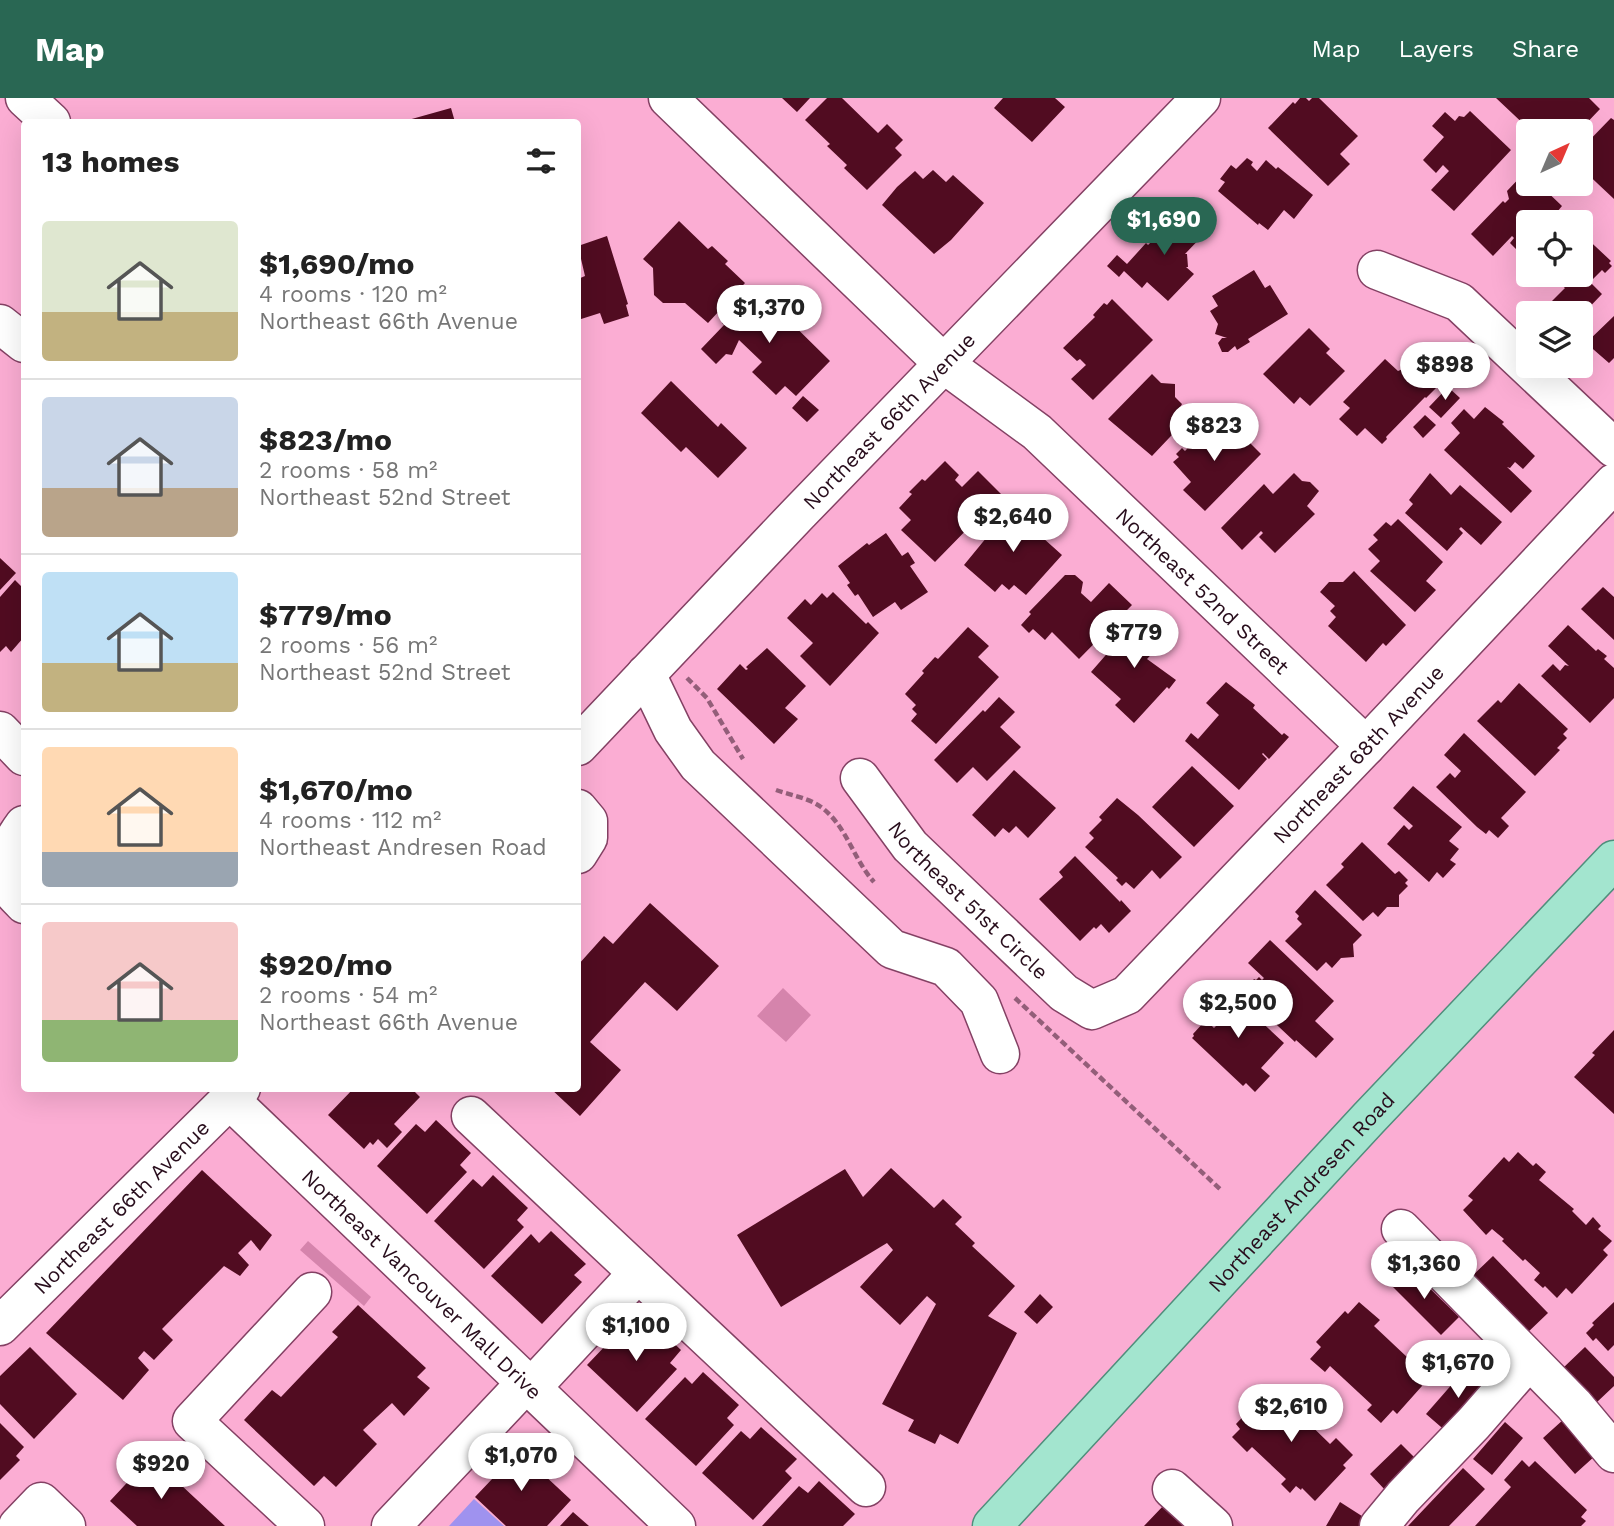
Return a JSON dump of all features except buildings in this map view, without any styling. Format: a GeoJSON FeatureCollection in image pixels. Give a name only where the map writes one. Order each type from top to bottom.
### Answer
{"type":"FeatureCollection","features":[{"type":"Feature","properties":{"kind":"main road","name":"Northeast Andresen Road"},"geometry":{"type":"LineString","coordinates":[[992,1526],[1368,1119],[1614,860]]}},
{"type":"Feature","properties":{"kind":"street"},"geometry":{"type":"LineString","coordinates":[[25,98],[48,119]]}},
{"type":"Feature","properties":{"kind":"street","name":"Northeast 52nd Street"},"geometry":{"type":"LineString","coordinates":[[668,98],[944,364],[1037,432],[1366,746]]}},
{"type":"Feature","properties":{"kind":"street","name":"Northeast 66th Avenue"},"geometry":{"type":"LineString","coordinates":[[581,743],[1200,98]]}},
{"type":"Feature","properties":{"kind":"street"},"geometry":{"type":"LineString","coordinates":[[1377,270],[1459,302],[1614,449]]}},
{"type":"Feature","properties":{"kind":"street"},"geometry":{"type":"LineString","coordinates":[[0,324],[21,341]]}},
{"type":"Feature","properties":{"kind":"street","name":"Northeast 68th Avenue"},"geometry":{"type":"LineString","coordinates":[[1092,1010],[1126,995],[1614,483]]}},
{"type":"Feature","properties":{"kind":"street"},"geometry":{"type":"LineString","coordinates":[[646,674],[673,730],[698,765],[892,949],[946,967],[979,1001],[1000,1054]]}},
{"type":"Feature","properties":{"kind":"street"},"geometry":{"type":"LineString","coordinates":[[0,731],[21,753]]}},
{"type":"Feature","properties":{"kind":"street","name":"Northeast 51st Circle"},"geometry":{"type":"LineString","coordinates":[[860,778],[910,846],[1064,993],[1092,1010]]}},
{"type":"Feature","properties":{"kind":"street"},"geometry":{"type":"LineString","coordinates":[[581,813],[588,821],[588,838],[581,849]]}},
{"type":"Feature","properties":{"kind":"street"},"geometry":{"type":"LineString","coordinates":[[21,829],[6,856],[2,871],[6,884],[21,901]]}},
{"type":"Feature","properties":{"kind":"street","name":"Northeast 66th Avenue"},"geometry":{"type":"LineString","coordinates":[[7,1307],[235,1094]]}},
{"type":"Feature","properties":{"kind":"street","name":"Northeast Vancouver Mall Drive"},"geometry":{"type":"LineString","coordinates":[[235,1094],[529,1385],[676,1526]]}},
{"type":"Feature","properties":{"kind":"street"},"geometry":{"type":"LineString","coordinates":[[471,1116],[866,1487]]}},
{"type":"Feature","properties":{"kind":"street"},"geometry":{"type":"LineString","coordinates":[[1401,1229],[1574,1405],[1614,1453]]}},
{"type":"Feature","properties":{"kind":"street"},"geometry":{"type":"LineString","coordinates":[[391,1526],[638,1273]]}},
{"type":"Feature","properties":{"kind":"street"},"geometry":{"type":"LineString","coordinates":[[305,1526],[192,1422],[312,1292]]}},
{"type":"Feature","properties":{"kind":"street"},"geometry":{"type":"LineString","coordinates":[[1379,1526],[1529,1360]]}},
{"type":"Feature","properties":{"kind":"street"},"geometry":{"type":"LineString","coordinates":[[1172,1489],[1213,1526]]}},
{"type":"Feature","properties":{"kind":"street"},"geometry":{"type":"LineString","coordinates":[[18,1526],[41,1502],[66,1526]]}},
{"type":"Feature","properties":{"kind":"shaded area"},"geometry":{"type":"Polygon","coordinates":[[[783,988],[811,1015],[786,1042],[757,1016],[783,988]]]}},
{"type":"Feature","properties":{"kind":"shaded area"},"geometry":{"type":"Polygon","coordinates":[[[308,1241],[371,1297],[364,1306],[300,1250],[308,1241]]]}},
{"type":"Feature","properties":{"kind":"shaded area"},"geometry":{"type":"Polygon","coordinates":[[[474,1499],[504,1526],[449,1526],[474,1499]]]}}]}
